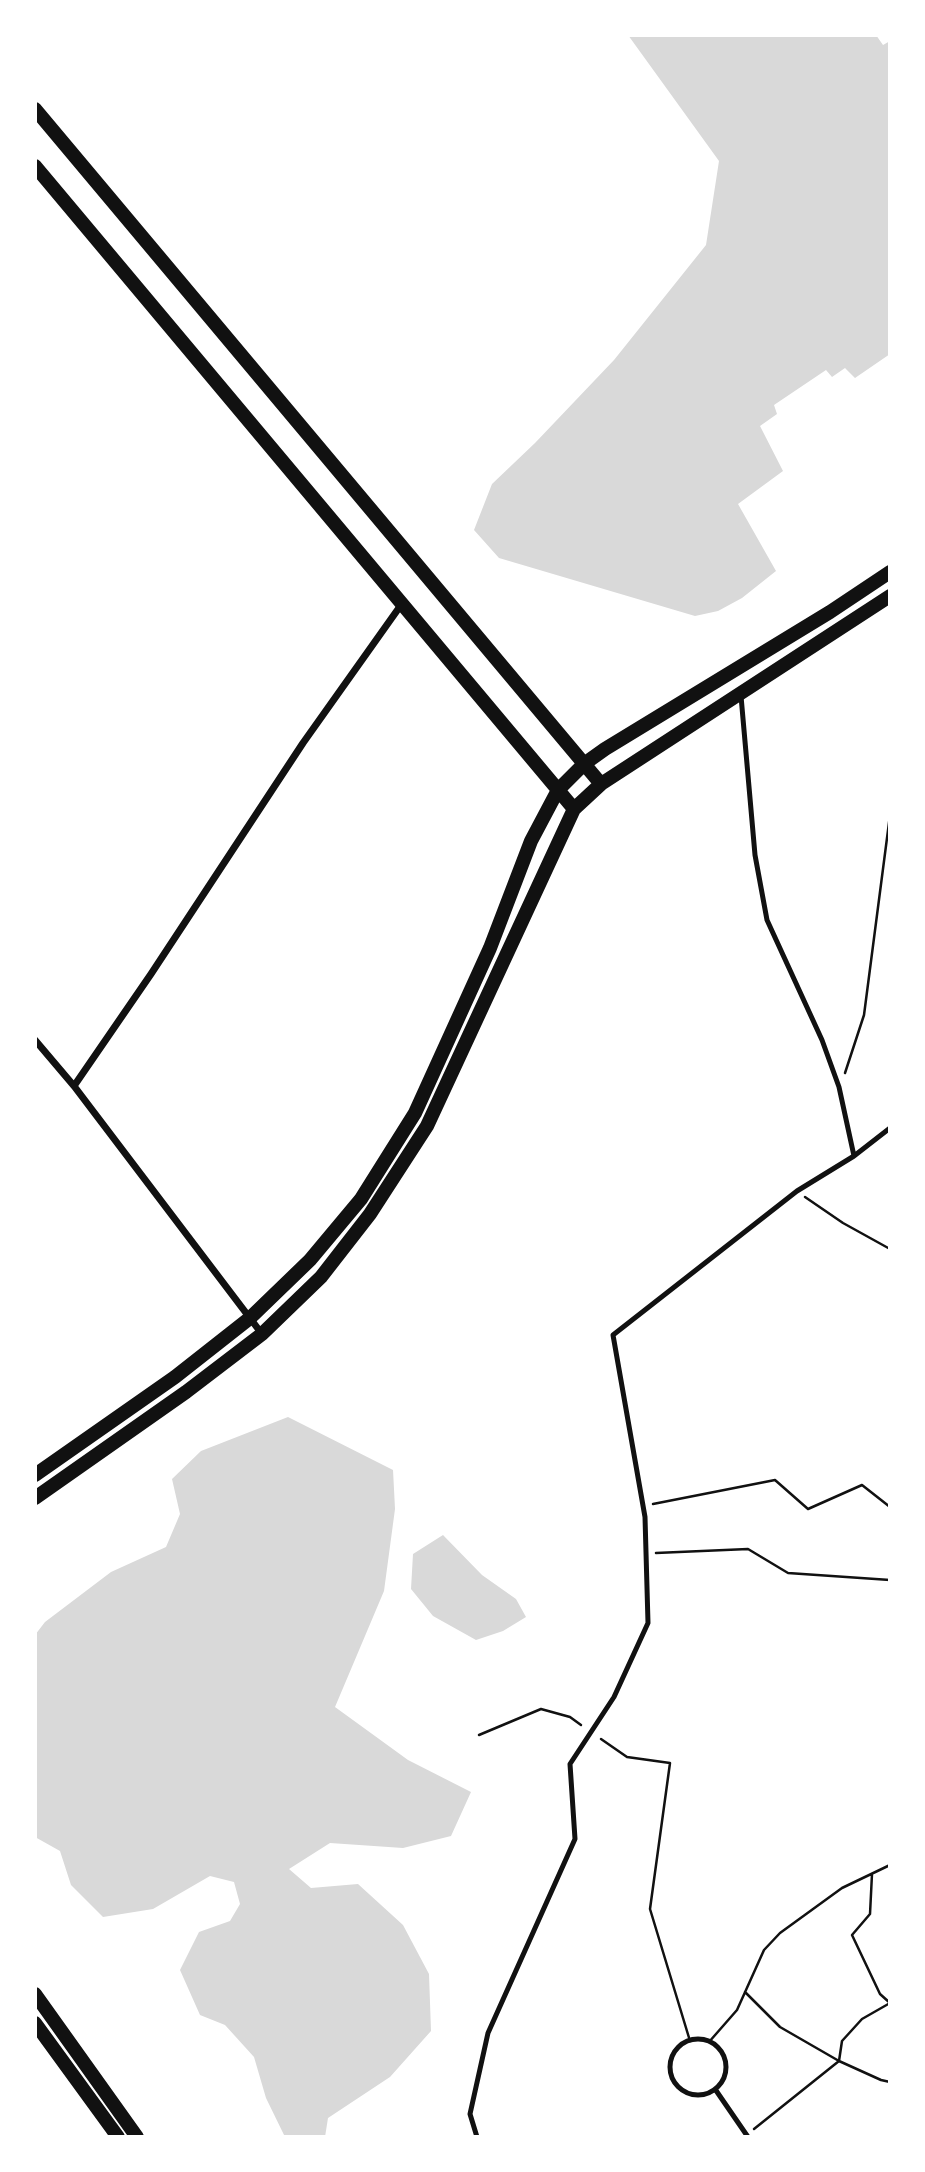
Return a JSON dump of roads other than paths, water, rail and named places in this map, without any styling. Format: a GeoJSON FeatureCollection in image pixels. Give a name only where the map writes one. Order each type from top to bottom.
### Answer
{"type":"FeatureCollection","features":[{"type":"Feature","properties":{"kind":"main road"},"geometry":{"type":"LineString","coordinates":[[35,109],[601,784]]}},
{"type":"Feature","properties":{"kind":"main road"},"geometry":{"type":"LineString","coordinates":[[35,166],[574,809]]}},
{"type":"Feature","properties":{"kind":"main road"},"geometry":{"type":"LineString","coordinates":[[35,1475],[176,1377],[250,1318],[310,1260],[361,1199],[415,1113],[490,948],[531,841],[558,790],[584,764],[890,572]]}},
{"type":"Feature","properties":{"kind":"main road"},"geometry":{"type":"LineString","coordinates":[[35,1498],[186,1392],[262,1334],[321,1277],[370,1214],[428,1126],[574,809],[601,784],[890,596]]}},
{"type":"Feature","properties":{"kind":"main road"},"geometry":{"type":"LineString","coordinates":[[35,1994],[138,2137]]}},
{"type":"Feature","properties":{"kind":"main road"},"geometry":{"type":"LineString","coordinates":[[35,2023],[118,2137]]}},
{"type":"Feature","properties":{"kind":"street"},"geometry":{"type":"LineString","coordinates":[[74,1086],[303,743],[401,605]]}},
{"type":"Feature","properties":{"kind":"street"},"geometry":{"type":"LineString","coordinates":[[35,1040],[74,1086],[262,1334]]}},
{"type":"Feature","properties":{"kind":"lane"},"geometry":{"type":"LineString","coordinates":[[741,693],[755,855],[768,920],[822,1040],[839,1087],[854,1156]]}},
{"type":"Feature","properties":{"kind":"lane"},"geometry":{"type":"LineString","coordinates":[[477,2137],[470,2113],[488,2033],[575,1839],[570,1764],[614,1697],[648,1623],[643,1506],[613,1335],[797,1191],[854,1156],[890,1128]]}},
{"type":"Feature","properties":{"kind":"lane"},"geometry":{"type":"LineString","coordinates":[[690,2041],[709,2042],[717,2047],[726,2064],[725,2073],[715,2090],[698,2095],[682,2090],[675,2084],[670,2067],[672,2058],[682,2045],[690,2041]]}},
{"type":"Feature","properties":{"kind":"lane"},"geometry":{"type":"LineString","coordinates":[[715,2090],[747,2136]]}}]}
